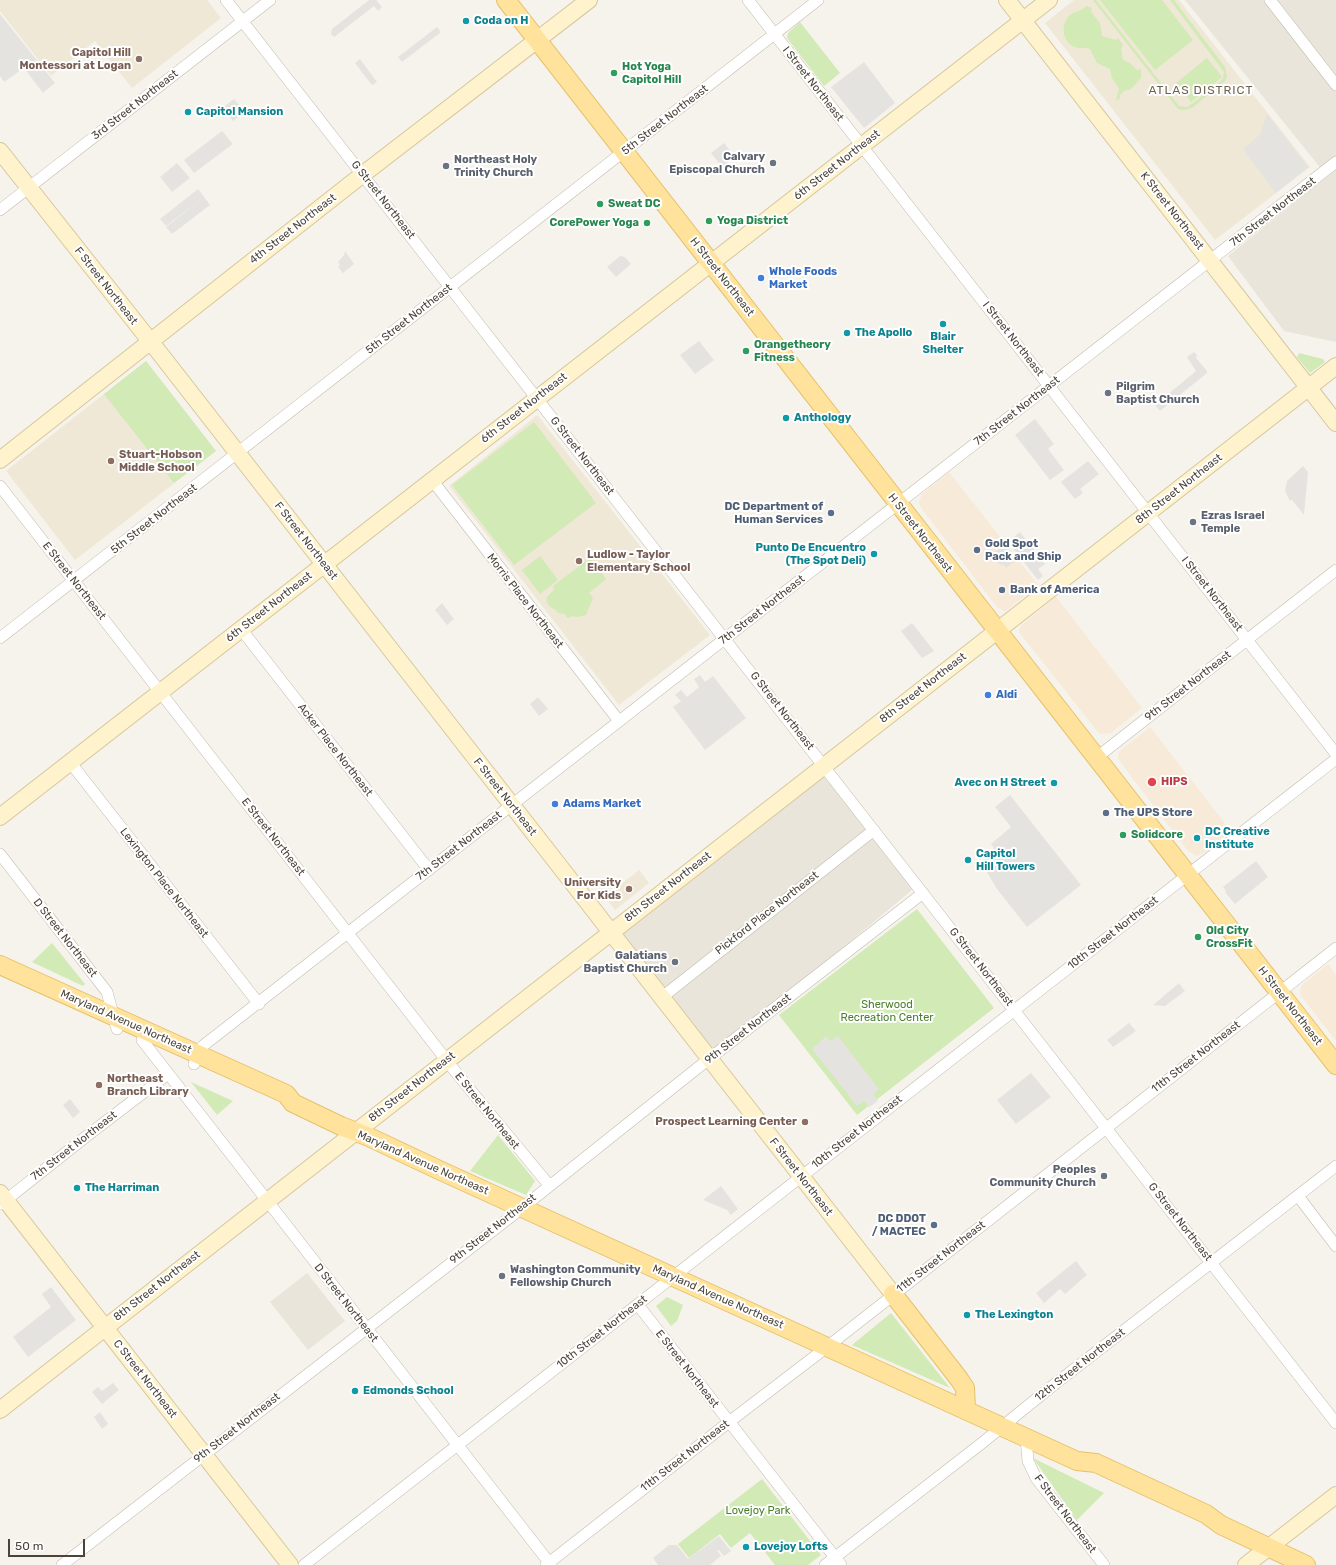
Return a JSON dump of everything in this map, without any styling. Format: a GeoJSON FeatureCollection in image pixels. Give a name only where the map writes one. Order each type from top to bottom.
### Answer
{"type":"FeatureCollection","features":[{"type":"Feature","properties":{"kind":"main road","name":"H Street Northeast"},"geometry":{"type":"LineString","coordinates":[[506,0],[1336,1065]]}},
{"type":"Feature","properties":{"kind":"main road","name":"Maryland Avenue Northeast"},"geometry":{"type":"LineString","coordinates":[[0,965],[115,1022],[196,1059]]}},
{"type":"Feature","properties":{"kind":"main road","name":"Maryland Avenue Northeast"},"geometry":{"type":"LineString","coordinates":[[0,975],[115,1022],[142,1040],[286,1094],[293,1103],[355,1132],[369,1137],[1077,1461],[1096,1464],[1206,1514],[1221,1525],[1306,1565]]}},
{"type":"Feature","properties":{"kind":"main road"},"geometry":{"type":"LineString","coordinates":[[892,1294],[965,1388],[966,1410]]}},
{"type":"Feature","properties":{"kind":"street","name":"G Street Northeast"},"geometry":{"type":"LineString","coordinates":[[226,0],[1212,1262],[1336,1423]]}},
{"type":"Feature","properties":{"kind":"street","name":"3rd Street Northeast"},"geometry":{"type":"LineString","coordinates":[[0,210],[270,0]]}},
{"type":"Feature","properties":{"kind":"street","name":"4th Street Northeast"},"geometry":{"type":"LineString","coordinates":[[0,460],[150,341],[589,0]]}},
{"type":"Feature","properties":{"kind":"street","name":"I Street Northeast"},"geometry":{"type":"LineString","coordinates":[[748,0],[1336,754]]}},
{"type":"Feature","properties":{"kind":"street","name":"5th Street Northeast"},"geometry":{"type":"LineString","coordinates":[[0,638],[818,0]]}},
{"type":"Feature","properties":{"kind":"street","name":"K Street Northeast"},"geometry":{"type":"LineString","coordinates":[[1007,0],[1336,423]]}},
{"type":"Feature","properties":{"kind":"street","name":"6th Street Northeast"},"geometry":{"type":"LineString","coordinates":[[0,817],[1048,0]]}},
{"type":"Feature","properties":{"kind":"street"},"geometry":{"type":"LineString","coordinates":[[1270,0],[1336,85]]}},
{"type":"Feature","properties":{"kind":"street","name":"F Street Northeast"},"geometry":{"type":"LineString","coordinates":[[0,151],[150,341],[892,1294]]}},
{"type":"Feature","properties":{"kind":"street","name":"7th Street Northeast"},"geometry":{"type":"LineString","coordinates":[[196,1059],[204,1045],[259,1004],[725,638],[1336,162]]}},
{"type":"Feature","properties":{"kind":"street","name":"8th Street Northeast"},"geometry":{"type":"LineString","coordinates":[[0,1410],[1336,366]]}},
{"type":"Feature","properties":{"kind":"street","name":"Morris Place Northeast"},"geometry":{"type":"LineString","coordinates":[[432,480],[619,721]]}},
{"type":"Feature","properties":{"kind":"street","name":"E Street Northeast"},"geometry":{"type":"LineString","coordinates":[[0,486],[347,934],[447,1061],[549,1185]]}},
{"type":"Feature","properties":{"kind":"street","name":"9th Street Northeast"},"geometry":{"type":"LineString","coordinates":[[1096,758],[1336,570]]}},
{"type":"Feature","properties":{"kind":"street","name":"Acker Place Northeast"},"geometry":{"type":"LineString","coordinates":[[241,629],[429,870]]}},
{"type":"Feature","properties":{"kind":"street","name":"10th Street Northeast"},"geometry":{"type":"LineString","coordinates":[[304,1565],[1336,759]]}},
{"type":"Feature","properties":{"kind":"street","name":"Lexington Place Northeast"},"geometry":{"type":"LineString","coordinates":[[70,762],[259,1004]]}},
{"type":"Feature","properties":{"kind":"street","name":"Pickford Place Northeast"},"geometry":{"type":"LineString","coordinates":[[661,998],[874,830]]}},
{"type":"Feature","properties":{"kind":"street","name":"D Street Northeast"},"geometry":{"type":"LineString","coordinates":[[0,854],[107,992],[115,1022]]}},
{"type":"Feature","properties":{"kind":"street","name":"9th Street Northeast"},"geometry":{"type":"LineString","coordinates":[[62,1565],[522,1208],[709,1059],[923,893]]}},
{"type":"Feature","properties":{"kind":"street","name":"11th Street Northeast"},"geometry":{"type":"LineString","coordinates":[[549,1564],[827,1347],[892,1294],[1336,948]]}},
{"type":"Feature","properties":{"kind":"street","name":"D Street Northeast"},"geometry":{"type":"LineString","coordinates":[[142,1040],[549,1564]]}},
{"type":"Feature","properties":{"kind":"street","name":"7th Street Northeast"},"geometry":{"type":"LineString","coordinates":[[2,1200],[168,1074]]}},
{"type":"Feature","properties":{"kind":"street","name":"12th Street Northeast"},"geometry":{"type":"LineString","coordinates":[[825,1565],[838,1561],[1002,1426],[1336,1166]]}},
{"type":"Feature","properties":{"kind":"street"},"geometry":{"type":"LineString","coordinates":[[1298,1196],[1336,1246]]}},
{"type":"Feature","properties":{"kind":"street","name":"C Street Northeast"},"geometry":{"type":"LineString","coordinates":[[2,1200],[105,1327],[290,1565]]}},
{"type":"Feature","properties":{"kind":"street","name":"E Street Northeast"},"geometry":{"type":"LineString","coordinates":[[638,1304],[838,1561]]}},
{"type":"Feature","properties":{"kind":"street","name":"F Street Northeast"},"geometry":{"type":"LineString","coordinates":[[1026,1438],[1028,1462],[1036,1478],[1104,1565]]}},
{"type":"Feature","properties":{"kind":"street"},"geometry":{"type":"LineString","coordinates":[[1246,1565],[1336,1495]]}},
{"type":"Feature","properties":{"kind":"shaded area","name":"Capitol Hill Montessori at Logan"},"geometry":{"type":"Polygon","coordinates":[[[0,0],[207,0],[221,18],[132,88],[95,41],[51,76],[0,11],[0,0]]]}},
{"type":"Feature","properties":{"kind":"shaded area"},"geometry":{"type":"Polygon","coordinates":[[[369,0],[376,0],[382,7],[378,11],[374,6],[334,37],[331,34],[332,29],[369,0]]]}},
{"type":"Feature","properties":{"kind":"shaded area"},"geometry":{"type":"Polygon","coordinates":[[[1074,0],[1179,0],[1310,167],[1215,240],[1045,23],[1074,0]]]}},
{"type":"Feature","properties":{"kind":"shaded area"},"geometry":{"type":"Polygon","coordinates":[[[1185,0],[1336,0],[1336,342],[1284,331],[1228,256],[1327,176],[1185,0]]]}},
{"type":"Feature","properties":{"kind":"shaded area"},"geometry":{"type":"Polygon","coordinates":[[[0,14],[55,83],[43,93],[24,68],[4,82],[0,76],[0,14]]]}},
{"type":"Feature","properties":{"kind":"shaded area"},"geometry":{"type":"Polygon","coordinates":[[[437,27],[441,32],[402,62],[398,57],[437,27]]]}},
{"type":"Feature","properties":{"kind":"shaded area"},"geometry":{"type":"Polygon","coordinates":[[[360,59],[377,82],[373,85],[355,63],[360,59]]]}},
{"type":"Feature","properties":{"kind":"shaded area"},"geometry":{"type":"Polygon","coordinates":[[[864,62],[895,103],[864,128],[831,87],[864,62]]]}},
{"type":"Feature","properties":{"kind":"shaded area"},"geometry":{"type":"Polygon","coordinates":[[[234,99],[245,112],[233,121],[222,108],[234,99]]]}},
{"type":"Feature","properties":{"kind":"shaded area"},"geometry":{"type":"Polygon","coordinates":[[[1267,114],[1308,167],[1276,193],[1243,149],[1260,135],[1267,114]]]}},
{"type":"Feature","properties":{"kind":"shaded area"},"geometry":{"type":"Polygon","coordinates":[[[222,131],[233,144],[194,173],[184,160],[222,131]]]}},
{"type":"Feature","properties":{"kind":"shaded area"},"geometry":{"type":"Polygon","coordinates":[[[724,143],[735,157],[722,167],[711,153],[724,143]]]}},
{"type":"Feature","properties":{"kind":"shaded area"},"geometry":{"type":"Polygon","coordinates":[[[177,163],[190,178],[172,192],[160,177],[177,163]]]}},
{"type":"Feature","properties":{"kind":"shaded area"},"geometry":{"type":"Polygon","coordinates":[[[198,189],[210,205],[172,234],[166,227],[203,198],[166,226],[160,219],[198,189]]]}},
{"type":"Feature","properties":{"kind":"shaded area"},"geometry":{"type":"Polygon","coordinates":[[[345,251],[354,264],[343,273],[338,267],[340,265],[338,262],[344,255],[345,251]]]}},
{"type":"Feature","properties":{"kind":"shaded area"},"geometry":{"type":"Polygon","coordinates":[[[620,256],[625,257],[631,264],[616,277],[607,267],[620,256]]]}},
{"type":"Feature","properties":{"kind":"shaded area"},"geometry":{"type":"Polygon","coordinates":[[[699,341],[714,360],[695,374],[680,355],[699,341]]]}},
{"type":"Feature","properties":{"kind":"shaded area"},"geometry":{"type":"Polygon","coordinates":[[[1194,352],[1197,355],[1196,358],[1207,373],[1160,411],[1155,405],[1196,371],[1187,357],[1194,352]]]}},
{"type":"Feature","properties":{"kind":"shaded area","name":"Stuart-Hobson Middle School"},"geometry":{"type":"Polygon","coordinates":[[[146,361],[216,451],[75,560],[6,471],[146,361]]]}},
{"type":"Feature","properties":{"kind":"shaded area","name":"Ludlow - Taylor Elementary School"},"geometry":{"type":"Polygon","coordinates":[[[536,416],[538,416],[710,635],[619,705],[449,486],[536,416]]]}},
{"type":"Feature","properties":{"kind":"shaded area"},"geometry":{"type":"Polygon","coordinates":[[[1035,419],[1054,444],[1048,449],[1064,470],[1050,480],[1015,435],[1035,419]]]}},
{"type":"Feature","properties":{"kind":"shaded area"},"geometry":{"type":"Polygon","coordinates":[[[1088,461],[1099,474],[1080,489],[1083,493],[1075,499],[1061,482],[1088,461]]]}},
{"type":"Feature","properties":{"kind":"shaded area"},"geometry":{"type":"Polygon","coordinates":[[[1303,466],[1308,472],[1304,515],[1292,500],[1290,501],[1285,491],[1287,481],[1303,466]]]}},
{"type":"Feature","properties":{"kind":"shaded area"},"geometry":{"type":"Polygon","coordinates":[[[949,472],[1038,585],[1007,610],[1004,611],[997,607],[921,508],[919,502],[922,494],[949,472]]]}},
{"type":"Feature","properties":{"kind":"shaded area"},"geometry":{"type":"Polygon","coordinates":[[[1020,532],[1045,564],[1038,569],[1043,576],[1038,580],[1008,542],[1020,532]]]}},
{"type":"Feature","properties":{"kind":"shaded area"},"geometry":{"type":"Polygon","coordinates":[[[1004,545],[1016,560],[1006,568],[1003,564],[1001,566],[997,562],[999,561],[993,554],[1004,545]]]}},
{"type":"Feature","properties":{"kind":"shaded area"},"geometry":{"type":"Polygon","coordinates":[[[1056,597],[1142,708],[1111,733],[1100,734],[1097,731],[1019,632],[1020,627],[1024,623],[1056,597]]]}},
{"type":"Feature","properties":{"kind":"shaded area"},"geometry":{"type":"Polygon","coordinates":[[[442,603],[454,619],[447,625],[435,610],[442,603]]]}},
{"type":"Feature","properties":{"kind":"shaded area"},"geometry":{"type":"Polygon","coordinates":[[[912,623],[934,651],[922,658],[901,631],[912,623]]]}},
{"type":"Feature","properties":{"kind":"shaded area"},"geometry":{"type":"Polygon","coordinates":[[[700,675],[705,682],[713,676],[746,718],[705,750],[673,707],[681,701],[675,695],[681,690],[687,697],[699,687],[694,679],[700,675]]]}},
{"type":"Feature","properties":{"kind":"shaded area"},"geometry":{"type":"Polygon","coordinates":[[[538,697],[548,709],[539,716],[530,704],[538,697]]]}},
{"type":"Feature","properties":{"kind":"shaded area"},"geometry":{"type":"Polygon","coordinates":[[[1150,727],[1231,831],[1204,853],[1197,856],[1188,851],[1118,759],[1118,754],[1120,751],[1150,727]]]}},
{"type":"Feature","properties":{"kind":"shaded area"},"geometry":{"type":"Polygon","coordinates":[[[824,766],[918,885],[709,1059],[610,932],[824,766]]]}},
{"type":"Feature","properties":{"kind":"shaded area"},"geometry":{"type":"Polygon","coordinates":[[[1010,795],[1081,885],[1027,927],[997,889],[985,869],[984,864],[984,860],[988,853],[994,848],[991,844],[1011,827],[995,807],[1010,795]]]}},
{"type":"Feature","properties":{"kind":"shaded area"},"geometry":{"type":"Polygon","coordinates":[[[1256,861],[1268,877],[1235,904],[1225,892],[1226,891],[1223,887],[1256,861]]]}},
{"type":"Feature","properties":{"kind":"shaded area","name":"University For Kids"},"geometry":{"type":"Polygon","coordinates":[[[639,870],[649,883],[615,910],[605,897],[639,870]]]}},
{"type":"Feature","properties":{"kind":"shaded area"},"geometry":{"type":"Polygon","coordinates":[[[1328,964],[1336,975],[1336,1041],[1301,996],[1300,992],[1304,983],[1328,964]]]}},
{"type":"Feature","properties":{"kind":"shaded area"},"geometry":{"type":"Polygon","coordinates":[[[1179,983],[1185,991],[1165,1006],[1153,1005],[1179,983]]]}},
{"type":"Feature","properties":{"kind":"shaded area"},"geometry":{"type":"Polygon","coordinates":[[[1129,1023],[1136,1031],[1113,1047],[1107,1040],[1129,1023]]]}},
{"type":"Feature","properties":{"kind":"shaded area"},"geometry":{"type":"Polygon","coordinates":[[[826,1036],[830,1041],[838,1036],[879,1089],[873,1094],[878,1101],[869,1107],[864,1101],[857,1106],[812,1049],[826,1036]]]}},
{"type":"Feature","properties":{"kind":"shaded area"},"geometry":{"type":"Polygon","coordinates":[[[1031,1073],[1051,1097],[1016,1124],[997,1100],[1031,1073]]]}},
{"type":"Feature","properties":{"kind":"shaded area"},"geometry":{"type":"Polygon","coordinates":[[[70,1099],[80,1112],[73,1118],[63,1105],[70,1099]]]}},
{"type":"Feature","properties":{"kind":"shaded area"},"geometry":{"type":"Polygon","coordinates":[[[721,1186],[738,1209],[731,1215],[727,1210],[703,1200],[721,1186]]]}},
{"type":"Feature","properties":{"kind":"shaded area"},"geometry":{"type":"Polygon","coordinates":[[[1076,1261],[1087,1275],[1065,1294],[1060,1289],[1044,1303],[1036,1293],[1076,1261]]]}},
{"type":"Feature","properties":{"kind":"shaded area"},"geometry":{"type":"Polygon","coordinates":[[[307,1273],[345,1321],[308,1350],[270,1302],[307,1273]]]}},
{"type":"Feature","properties":{"kind":"shaded area"},"geometry":{"type":"Polygon","coordinates":[[[51,1287],[76,1320],[28,1357],[13,1337],[51,1307],[42,1294],[51,1287]]]}},
{"type":"Feature","properties":{"kind":"shaded area"},"geometry":{"type":"Polygon","coordinates":[[[113,1383],[119,1390],[102,1404],[92,1392],[98,1387],[102,1391],[113,1383]]]}},
{"type":"Feature","properties":{"kind":"shaded area"},"geometry":{"type":"Polygon","coordinates":[[[100,1412],[108,1424],[102,1429],[94,1417],[100,1412]]]}},
{"type":"Feature","properties":{"kind":"shaded area"},"geometry":{"type":"Polygon","coordinates":[[[719,1536],[731,1551],[724,1556],[719,1550],[717,1550],[721,1556],[710,1565],[658,1565],[653,1558],[669,1545],[677,1545],[688,1559],[719,1536]]]}},
{"type":"Feature","properties":{"kind":"green space"},"geometry":{"type":"Polygon","coordinates":[[[1093,0],[1096,0],[1179,106],[1188,107],[1221,81],[1224,72],[1170,0],[1174,0],[1225,67],[1227,76],[1225,81],[1192,108],[1184,110],[1178,109],[1093,0]]]}},
{"type":"Feature","properties":{"kind":"green space"},"geometry":{"type":"Polygon","coordinates":[[[1100,0],[1162,0],[1193,40],[1155,70],[1100,0]]]}},
{"type":"Feature","properties":{"kind":"green space"},"geometry":{"type":"Polygon","coordinates":[[[1086,6],[1092,8],[1091,12],[1100,23],[1102,36],[1116,40],[1118,38],[1123,45],[1121,48],[1123,60],[1130,63],[1137,70],[1141,69],[1141,78],[1131,89],[1124,91],[1120,95],[1120,98],[1116,101],[1119,89],[1112,78],[1110,69],[1097,63],[1090,49],[1075,47],[1067,41],[1065,37],[1064,28],[1067,19],[1070,15],[1086,6]]]}},
{"type":"Feature","properties":{"kind":"green space"},"geometry":{"type":"Polygon","coordinates":[[[800,22],[840,73],[824,86],[787,38],[788,33],[800,22]]]}},
{"type":"Feature","properties":{"kind":"green space"},"geometry":{"type":"Polygon","coordinates":[[[1207,58],[1222,77],[1191,102],[1176,83],[1207,58]]]}},
{"type":"Feature","properties":{"kind":"green space"},"geometry":{"type":"Polygon","coordinates":[[[1299,353],[1323,359],[1325,362],[1310,373],[1297,357],[1299,353]]]}},
{"type":"Feature","properties":{"kind":"green space"},"geometry":{"type":"Polygon","coordinates":[[[146,361],[216,451],[174,483],[104,394],[146,361]]]}},
{"type":"Feature","properties":{"kind":"green space"},"geometry":{"type":"Polygon","coordinates":[[[534,422],[596,503],[514,565],[452,485],[534,422]]]}},
{"type":"Feature","properties":{"kind":"green space"},"geometry":{"type":"Polygon","coordinates":[[[540,556],[558,580],[540,594],[522,570],[540,556]]]}},
{"type":"Feature","properties":{"kind":"green space"},"geometry":{"type":"Polygon","coordinates":[[[590,558],[597,566],[595,571],[598,573],[601,572],[606,579],[589,593],[593,598],[586,615],[567,618],[565,614],[558,613],[547,603],[547,597],[554,590],[553,586],[590,558]]]}},
{"type":"Feature","properties":{"kind":"green space","name":"Sherwood Recreation Center"},"geometry":{"type":"Polygon","coordinates":[[[917,909],[994,1008],[857,1115],[779,1015],[917,909]]]}},
{"type":"Feature","properties":{"kind":"green space"},"geometry":{"type":"Polygon","coordinates":[[[52,943],[85,984],[83,986],[32,962],[52,943]]]}},
{"type":"Feature","properties":{"kind":"green space"},"geometry":{"type":"Polygon","coordinates":[[[191,1082],[233,1101],[217,1115],[191,1082]]]}},
{"type":"Feature","properties":{"kind":"green space"},"geometry":{"type":"Polygon","coordinates":[[[498,1135],[535,1181],[526,1195],[470,1171],[498,1135]]]}},
{"type":"Feature","properties":{"kind":"green space"},"geometry":{"type":"Polygon","coordinates":[[[667,1297],[683,1305],[677,1321],[671,1326],[656,1306],[667,1297]]]}},
{"type":"Feature","properties":{"kind":"green space"},"geometry":{"type":"Polygon","coordinates":[[[891,1313],[950,1388],[852,1345],[891,1313]]]}},
{"type":"Feature","properties":{"kind":"green space"},"geometry":{"type":"Polygon","coordinates":[[[1033,1458],[1104,1493],[1077,1520],[1033,1458]]]}},
{"type":"Feature","properties":{"kind":"green space","name":"Lovejoy Park"},"geometry":{"type":"Polygon","coordinates":[[[762,1479],[821,1555],[808,1565],[775,1565],[750,1533],[731,1548],[720,1534],[689,1558],[678,1544],[762,1479]]]}},
{"type":"Feature","properties":{"kind":"place","name":"Coda on H"},"geometry":{"type":"Point","coordinates":[466,21]}},
{"type":"Feature","properties":{"kind":"place","name":"Capitol Hill Montessori at Logan"},"geometry":{"type":"Point","coordinates":[139,59]}},
{"type":"Feature","properties":{"kind":"place","name":"Hot Yoga Capitol Hill"},"geometry":{"type":"Point","coordinates":[614,73]}},
{"type":"Feature","properties":{"kind":"place","name":"Capitol Mansion"},"geometry":{"type":"Point","coordinates":[188,112]}},
{"type":"Feature","properties":{"kind":"place","name":"Calvary Episcopal Church"},"geometry":{"type":"Point","coordinates":[773,163]}},
{"type":"Feature","properties":{"kind":"place","name":"Northeast Holy Trinity Church"},"geometry":{"type":"Point","coordinates":[446,166]}},
{"type":"Feature","properties":{"kind":"place","name":"Sweat DC"},"geometry":{"type":"Point","coordinates":[600,204]}},
{"type":"Feature","properties":{"kind":"place","name":"Yoga District"},"geometry":{"type":"Point","coordinates":[709,221]}},
{"type":"Feature","properties":{"kind":"place","name":"CorePower Yoga"},"geometry":{"type":"Point","coordinates":[647,223]}},
{"type":"Feature","properties":{"kind":"place","name":"Whole Foods Market"},"geometry":{"type":"Point","coordinates":[761,278]}},
{"type":"Feature","properties":{"kind":"place","name":"Blair Shelter"},"geometry":{"type":"Point","coordinates":[943,324]}},
{"type":"Feature","properties":{"kind":"place","name":"The Apollo"},"geometry":{"type":"Point","coordinates":[847,333]}},
{"type":"Feature","properties":{"kind":"place","name":"Orangetheory Fitness"},"geometry":{"type":"Point","coordinates":[746,351]}},
{"type":"Feature","properties":{"kind":"place","name":"Pilgrim Baptist Church"},"geometry":{"type":"Point","coordinates":[1108,393]}},
{"type":"Feature","properties":{"kind":"place","name":"Anthology"},"geometry":{"type":"Point","coordinates":[786,418]}},
{"type":"Feature","properties":{"kind":"place","name":"Stuart-Hobson Middle School"},"geometry":{"type":"Point","coordinates":[111,461]}},
{"type":"Feature","properties":{"kind":"place","name":"DC Department of Human Services"},"geometry":{"type":"Point","coordinates":[831,513]}},
{"type":"Feature","properties":{"kind":"place","name":"Ezras Israel Temple"},"geometry":{"type":"Point","coordinates":[1193,522]}},
{"type":"Feature","properties":{"kind":"place","name":"Gold Spot Pack and Ship"},"geometry":{"type":"Point","coordinates":[977,550]}},
{"type":"Feature","properties":{"kind":"place","name":"Punto De Encuentro (The Spot Deli)"},"geometry":{"type":"Point","coordinates":[874,554]}},
{"type":"Feature","properties":{"kind":"place","name":"Ludlow - Taylor Elementary School"},"geometry":{"type":"Point","coordinates":[579,561]}},
{"type":"Feature","properties":{"kind":"place","name":"Bank of America"},"geometry":{"type":"Point","coordinates":[1002,590]}},
{"type":"Feature","properties":{"kind":"place","name":"Aldi"},"geometry":{"type":"Point","coordinates":[988,695]}},
{"type":"Feature","properties":{"kind":"place","name":"HIPS"},"geometry":{"type":"Point","coordinates":[1152,782]}},
{"type":"Feature","properties":{"kind":"place","name":"Avec on H Street"},"geometry":{"type":"Point","coordinates":[1054,783]}},
{"type":"Feature","properties":{"kind":"place","name":"Adams Market"},"geometry":{"type":"Point","coordinates":[555,804]}},
{"type":"Feature","properties":{"kind":"place","name":"The UPS Store"},"geometry":{"type":"Point","coordinates":[1106,813]}},
{"type":"Feature","properties":{"kind":"place","name":"Solidcore"},"geometry":{"type":"Point","coordinates":[1123,835]}},
{"type":"Feature","properties":{"kind":"place","name":"DC Creative Institute"},"geometry":{"type":"Point","coordinates":[1197,838]}},
{"type":"Feature","properties":{"kind":"place","name":"Capitol Hill Towers"},"geometry":{"type":"Point","coordinates":[968,860]}},
{"type":"Feature","properties":{"kind":"place","name":"University For Kids"},"geometry":{"type":"Point","coordinates":[629,889]}},
{"type":"Feature","properties":{"kind":"place","name":"Old City CrossFit"},"geometry":{"type":"Point","coordinates":[1198,937]}},
{"type":"Feature","properties":{"kind":"place","name":"Galatians Baptist Church"},"geometry":{"type":"Point","coordinates":[675,962]}},
{"type":"Feature","properties":{"kind":"place","name":"Northeast Branch Library"},"geometry":{"type":"Point","coordinates":[99,1085]}},
{"type":"Feature","properties":{"kind":"place","name":"Prospect Learning Center"},"geometry":{"type":"Point","coordinates":[805,1122]}},
{"type":"Feature","properties":{"kind":"place","name":"Peoples Community Church"},"geometry":{"type":"Point","coordinates":[1104,1176]}},
{"type":"Feature","properties":{"kind":"place","name":"The Harriman"},"geometry":{"type":"Point","coordinates":[77,1188]}},
{"type":"Feature","properties":{"kind":"place","name":"DC DDOT / MACTEC"},"geometry":{"type":"Point","coordinates":[934,1225]}},
{"type":"Feature","properties":{"kind":"place","name":"Washington Community Fellowship Church"},"geometry":{"type":"Point","coordinates":[502,1276]}},
{"type":"Feature","properties":{"kind":"place","name":"The Lexington"},"geometry":{"type":"Point","coordinates":[967,1315]}},
{"type":"Feature","properties":{"kind":"place","name":"Edmonds School"},"geometry":{"type":"Point","coordinates":[355,1391]}},
{"type":"Feature","properties":{"kind":"place","name":"Lovejoy Lofts"},"geometry":{"type":"Point","coordinates":[746,1547]}},
{"type":"Feature","properties":{"kind":"district","name":"ATLAS DISTRICT"},"geometry":{"type":"Point","coordinates":[1201,91]}}]}
